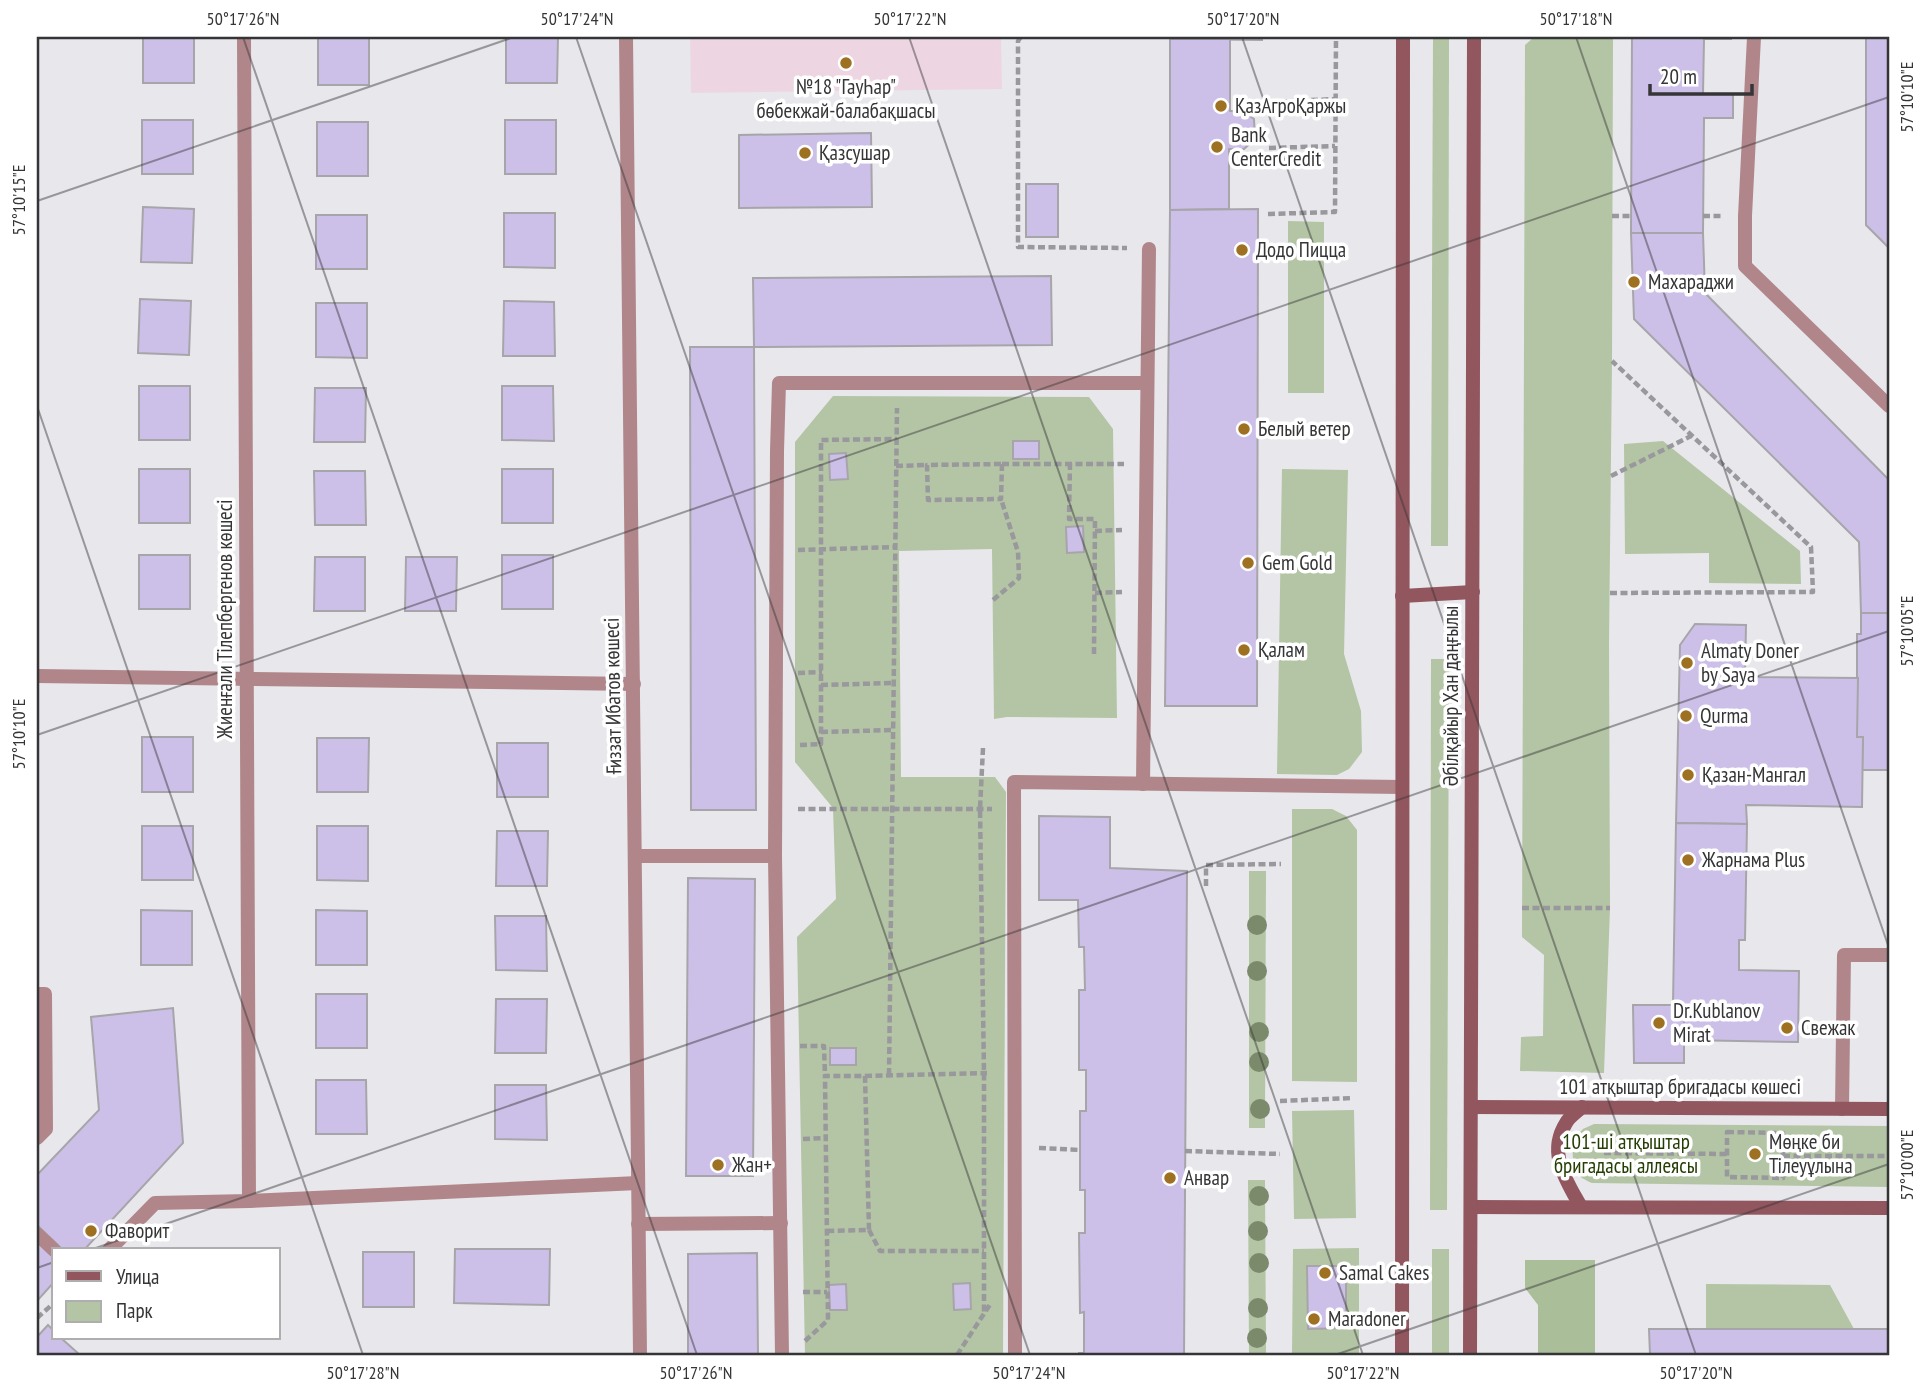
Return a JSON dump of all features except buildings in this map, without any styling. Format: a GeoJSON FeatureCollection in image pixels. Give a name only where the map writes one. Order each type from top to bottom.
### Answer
{"type":"FeatureCollection","features":[{"type":"Feature","properties":{"kind":"main road"},"geometry":{"type":"LineString","coordinates":[[1402,1355],[1403,37]]}},
{"type":"Feature","properties":{"kind":"main road","name":"Әбілқайыр Хан даңғылы"},"geometry":{"type":"LineString","coordinates":[[1470,1355],[1474,37]]}},
{"type":"Feature","properties":{"kind":"main road"},"geometry":{"type":"LineString","coordinates":[[1402,596],[1473,593]]}},
{"type":"Feature","properties":{"kind":"main road","name":"101 атқыштар бригадасы көшесі"},"geometry":{"type":"LineString","coordinates":[[1471,1107],[1889,1109]]}},
{"type":"Feature","properties":{"kind":"main road"},"geometry":{"type":"LineString","coordinates":[[1581,1207],[1561,1168],[1557,1153],[1566,1121],[1582,1107]]}},
{"type":"Feature","properties":{"kind":"main road"},"geometry":{"type":"LineString","coordinates":[[1471,1207],[1889,1208]]}},
{"type":"Feature","properties":{"kind":"street","name":"Жиенғали Тілепбергенов көшесі"},"geometry":{"type":"LineString","coordinates":[[244,37],[248,1201]]}},
{"type":"Feature","properties":{"kind":"street","name":"Ғиззат Ибатов көшесі"},"geometry":{"type":"LineString","coordinates":[[626,37],[640,1355]]}},
{"type":"Feature","properties":{"kind":"street"},"geometry":{"type":"LineString","coordinates":[[1754,37],[1745,266],[1889,406]]}},
{"type":"Feature","properties":{"kind":"street"},"geometry":{"type":"LineString","coordinates":[[1143,784],[1149,248]]}},
{"type":"Feature","properties":{"kind":"street"},"geometry":{"type":"LineString","coordinates":[[782,1355],[775,856],[779,383],[1147,383]]}},
{"type":"Feature","properties":{"kind":"street"},"geometry":{"type":"LineString","coordinates":[[37,676],[634,684]]}},
{"type":"Feature","properties":{"kind":"street"},"geometry":{"type":"LineString","coordinates":[[1015,1355],[1014,782],[1402,787]]}},
{"type":"Feature","properties":{"kind":"street"},"geometry":{"type":"LineString","coordinates":[[635,856],[775,856]]}},
{"type":"Feature","properties":{"kind":"street"},"geometry":{"type":"LineString","coordinates":[[1842,1109],[1844,955],[1889,955]]}},
{"type":"Feature","properties":{"kind":"street"},"geometry":{"type":"LineString","coordinates":[[37,994],[45,994],[46,1129],[37,1138]]}},
{"type":"Feature","properties":{"kind":"street"},"geometry":{"type":"LineString","coordinates":[[111,1248],[155,1203],[638,1183]]}},
{"type":"Feature","properties":{"kind":"street"},"geometry":{"type":"LineString","coordinates":[[638,1224],[781,1223]]}},
{"type":"Feature","properties":{"kind":"street"},"geometry":{"type":"LineString","coordinates":[[37,1234],[52,1248]]}},
{"type":"Feature","properties":{"kind":"path"},"geometry":{"type":"LineString","coordinates":[[1021,37],[1018,41],[1018,247],[1149,248]]}},
{"type":"Feature","properties":{"kind":"path"},"geometry":{"type":"LineString","coordinates":[[1268,214],[1335,212],[1336,37]]}},
{"type":"Feature","properties":{"kind":"path"},"geometry":{"type":"LineString","coordinates":[[1269,102],[1336,99]]}},
{"type":"Feature","properties":{"kind":"path"},"geometry":{"type":"LineString","coordinates":[[1269,148],[1335,146]]}},
{"type":"Feature","properties":{"kind":"path"},"geometry":{"type":"LineString","coordinates":[[1612,216],[1632,216]]}},
{"type":"Feature","properties":{"kind":"path"},"geometry":{"type":"LineString","coordinates":[[1610,593],[1813,592],[1811,547],[1612,361]]}},
{"type":"Feature","properties":{"kind":"path"},"geometry":{"type":"LineString","coordinates":[[889,1075],[897,383]]}},
{"type":"Feature","properties":{"kind":"path"},"geometry":{"type":"LineString","coordinates":[[1611,476],[1692,436]]}},
{"type":"Feature","properties":{"kind":"path"},"geometry":{"type":"LineString","coordinates":[[776,746],[821,744],[821,440],[897,439]]}},
{"type":"Feature","properties":{"kind":"path"},"geometry":{"type":"LineString","coordinates":[[1069,463],[1069,519],[1095,519],[1094,654]]}},
{"type":"Feature","properties":{"kind":"path"},"geometry":{"type":"LineString","coordinates":[[993,600],[1019,578],[1018,552],[1001,499],[1002,464]]}},
{"type":"Feature","properties":{"kind":"path"},"geometry":{"type":"LineString","coordinates":[[897,466],[1146,464]]}},
{"type":"Feature","properties":{"kind":"path"},"geometry":{"type":"LineString","coordinates":[[927,465],[928,500],[1001,499]]}},
{"type":"Feature","properties":{"kind":"path"},"geometry":{"type":"LineString","coordinates":[[777,551],[895,547]]}},
{"type":"Feature","properties":{"kind":"path"},"geometry":{"type":"LineString","coordinates":[[821,685],[894,683]]}},
{"type":"Feature","properties":{"kind":"path"},"geometry":{"type":"LineString","coordinates":[[821,732],[893,730]]}},
{"type":"Feature","properties":{"kind":"path"},"geometry":{"type":"LineString","coordinates":[[983,748],[980,809],[984,1313]]}},
{"type":"Feature","properties":{"kind":"path"},"geometry":{"type":"LineString","coordinates":[[776,809],[1014,809]]}},
{"type":"Feature","properties":{"kind":"path"},"geometry":{"type":"LineString","coordinates":[[1206,886],[1206,865],[1280,864]]}},
{"type":"Feature","properties":{"kind":"path"},"geometry":{"type":"LineString","coordinates":[[1522,908],[1610,908]]}},
{"type":"Feature","properties":{"kind":"path"},"geometry":{"type":"LineString","coordinates":[[778,1047],[824,1045],[828,1320],[798,1346]]}},
{"type":"Feature","properties":{"kind":"path"},"geometry":{"type":"LineString","coordinates":[[825,1076],[1014,1072]]}},
{"type":"Feature","properties":{"kind":"path"},"geometry":{"type":"LineString","coordinates":[[865,1076],[869,1230],[880,1251],[984,1251]]}},
{"type":"Feature","properties":{"kind":"path"},"geometry":{"type":"LineString","coordinates":[[1280,1101],[1353,1098]]}},
{"type":"Feature","properties":{"kind":"path"},"geometry":{"type":"LineString","coordinates":[[1727,1132],[1783,1133],[1783,1156],[1783,1178],[1727,1177],[1727,1132]]}},
{"type":"Feature","properties":{"kind":"path"},"geometry":{"type":"LineString","coordinates":[[1014,1148],[1080,1150]]}},
{"type":"Feature","properties":{"kind":"path"},"geometry":{"type":"LineString","coordinates":[[1185,1151],[1280,1154]]}},
{"type":"Feature","properties":{"kind":"path"},"geometry":{"type":"LineString","coordinates":[[1604,1153],[1727,1154]]}},
{"type":"Feature","properties":{"kind":"path"},"geometry":{"type":"LineString","coordinates":[[1783,1156],[1889,1156]]}},
{"type":"Feature","properties":{"kind":"path"},"geometry":{"type":"LineString","coordinates":[[828,1231],[869,1230]]}},
{"type":"Feature","properties":{"kind":"path"},"geometry":{"type":"LineString","coordinates":[[957,1355],[1015,1271]]}},
{"type":"Feature","properties":{"kind":"path"},"geometry":{"type":"LineString","coordinates":[[37,1318],[52,1305]]}},
{"type":"Feature","properties":{"kind":"shaded area","name":"№18 \"ГауҺар\" бөбекжай-балабақшасы"},"geometry":{"type":"Polygon","coordinates":[[[690,37],[1001,37],[1002,89],[691,93],[690,37]]]}},
{"type":"Feature","properties":{"kind":"green space"},"geometry":{"type":"Polygon","coordinates":[[[1433,37],[1449,37],[1448,546],[1431,546],[1433,37]]]}},
{"type":"Feature","properties":{"kind":"green space"},"geometry":{"type":"Polygon","coordinates":[[[1534,37],[1613,37],[1610,908],[1604,1073],[1520,1071],[1521,1037],[1543,1036],[1544,955],[1522,937],[1525,45],[1534,37]]]}},
{"type":"Feature","properties":{"kind":"green space"},"geometry":{"type":"Polygon","coordinates":[[[1288,221],[1324,222],[1324,393],[1288,393],[1288,221]]]}},
{"type":"Feature","properties":{"kind":"green space"},"geometry":{"type":"Polygon","coordinates":[[[833,396],[1089,397],[1113,429],[1117,718],[994,719],[992,549],[899,551],[901,777],[995,777],[1006,792],[1003,1355],[805,1355],[797,937],[836,899],[833,808],[795,762],[795,442],[833,396]]]}},
{"type":"Feature","properties":{"kind":"green space"},"geometry":{"type":"Polygon","coordinates":[[[1663,441],[1800,551],[1801,584],[1709,583],[1709,553],[1625,554],[1624,444],[1663,441]]]}},
{"type":"Feature","properties":{"kind":"green space"},"geometry":{"type":"Polygon","coordinates":[[[1282,469],[1348,470],[1344,654],[1361,711],[1362,752],[1349,769],[1337,775],[1277,774],[1282,469]]]}},
{"type":"Feature","properties":{"kind":"green space"},"geometry":{"type":"Polygon","coordinates":[[[1431,659],[1449,659],[1447,1210],[1430,1210],[1431,659]]]}},
{"type":"Feature","properties":{"kind":"green space"},"geometry":{"type":"Polygon","coordinates":[[[1292,809],[1332,809],[1346,816],[1357,830],[1357,1082],[1292,1081],[1292,809]]]}},
{"type":"Feature","properties":{"kind":"green space"},"geometry":{"type":"Polygon","coordinates":[[[1249,871],[1266,871],[1265,1128],[1249,1128],[1249,871]]]}},
{"type":"Feature","properties":{"kind":"green space"},"geometry":{"type":"Polygon","coordinates":[[[1354,1110],[1356,1218],[1294,1219],[1292,1111],[1354,1110]]]}},
{"type":"Feature","properties":{"kind":"green space","name":"101-ші атқыштар бригадасы аллеясы"},"geometry":{"type":"Polygon","coordinates":[[[1594,1124],[1889,1126],[1889,1187],[1592,1183],[1578,1173],[1573,1154],[1579,1134],[1594,1124]]]}},
{"type":"Feature","properties":{"kind":"green space"},"geometry":{"type":"Polygon","coordinates":[[[1248,1180],[1265,1180],[1266,1355],[1249,1355],[1248,1180]]]}},
{"type":"Feature","properties":{"kind":"green space"},"geometry":{"type":"Polygon","coordinates":[[[1359,1248],[1359,1355],[1292,1355],[1293,1249],[1359,1248]]]}},
{"type":"Feature","properties":{"kind":"green space"},"geometry":{"type":"Polygon","coordinates":[[[1432,1249],[1449,1249],[1449,1355],[1432,1355],[1432,1249]]]}},
{"type":"Feature","properties":{"kind":"green space"},"geometry":{"type":"Polygon","coordinates":[[[1525,1260],[1595,1260],[1595,1355],[1538,1355],[1538,1305],[1525,1288],[1525,1260]]]}},
{"type":"Feature","properties":{"kind":"green space"},"geometry":{"type":"Polygon","coordinates":[[[1706,1284],[1830,1285],[1854,1329],[1706,1329],[1706,1284]]]}},
{"type":"Feature","properties":{"kind":"place","name":"№18 \"ГауҺар\" бөбекжай-балабақшасы"},"geometry":{"type":"Point","coordinates":[846,63]}},
{"type":"Feature","properties":{"kind":"place","name":"ҚазАгроҚаржы"},"geometry":{"type":"Point","coordinates":[1221,106]}},
{"type":"Feature","properties":{"kind":"place","name":"Bank CenterCredit"},"geometry":{"type":"Point","coordinates":[1217,147]}},
{"type":"Feature","properties":{"kind":"place","name":"Қазсушар"},"geometry":{"type":"Point","coordinates":[805,153]}},
{"type":"Feature","properties":{"kind":"place","name":"Додо Пицца"},"geometry":{"type":"Point","coordinates":[1242,250]}},
{"type":"Feature","properties":{"kind":"place","name":"Махараджи"},"geometry":{"type":"Point","coordinates":[1634,282]}},
{"type":"Feature","properties":{"kind":"place","name":"Белый ветер"},"geometry":{"type":"Point","coordinates":[1244,429]}},
{"type":"Feature","properties":{"kind":"place","name":"Gem Gold"},"geometry":{"type":"Point","coordinates":[1248,563]}},
{"type":"Feature","properties":{"kind":"place","name":"Қалам"},"geometry":{"type":"Point","coordinates":[1244,650]}},
{"type":"Feature","properties":{"kind":"place","name":"Almaty Doner by Saya"},"geometry":{"type":"Point","coordinates":[1687,663]}},
{"type":"Feature","properties":{"kind":"place","name":"Qurma"},"geometry":{"type":"Point","coordinates":[1686,716]}},
{"type":"Feature","properties":{"kind":"place","name":"Қазан-Мангал"},"geometry":{"type":"Point","coordinates":[1688,775]}},
{"type":"Feature","properties":{"kind":"place","name":"Жарнама Plus"},"geometry":{"type":"Point","coordinates":[1688,860]}},
{"type":"Feature","properties":{"kind":"place","name":"Dr.Kublanov Mirat"},"geometry":{"type":"Point","coordinates":[1659,1023]}},
{"type":"Feature","properties":{"kind":"place","name":"Свежак"},"geometry":{"type":"Point","coordinates":[1787,1028]}},
{"type":"Feature","properties":{"kind":"place","name":"Мөңке би Тілеуұлына"},"geometry":{"type":"Point","coordinates":[1755,1154]}},
{"type":"Feature","properties":{"kind":"place","name":"Жан+"},"geometry":{"type":"Point","coordinates":[718,1165]}},
{"type":"Feature","properties":{"kind":"place","name":"Анвар"},"geometry":{"type":"Point","coordinates":[1170,1178]}},
{"type":"Feature","properties":{"kind":"place","name":"Фаворит"},"geometry":{"type":"Point","coordinates":[91,1231]}},
{"type":"Feature","properties":{"kind":"place","name":"Samal Cakes"},"geometry":{"type":"Point","coordinates":[1325,1273]}},
{"type":"Feature","properties":{"kind":"place","name":"Maradoner"},"geometry":{"type":"Point","coordinates":[1314,1319]}}]}
